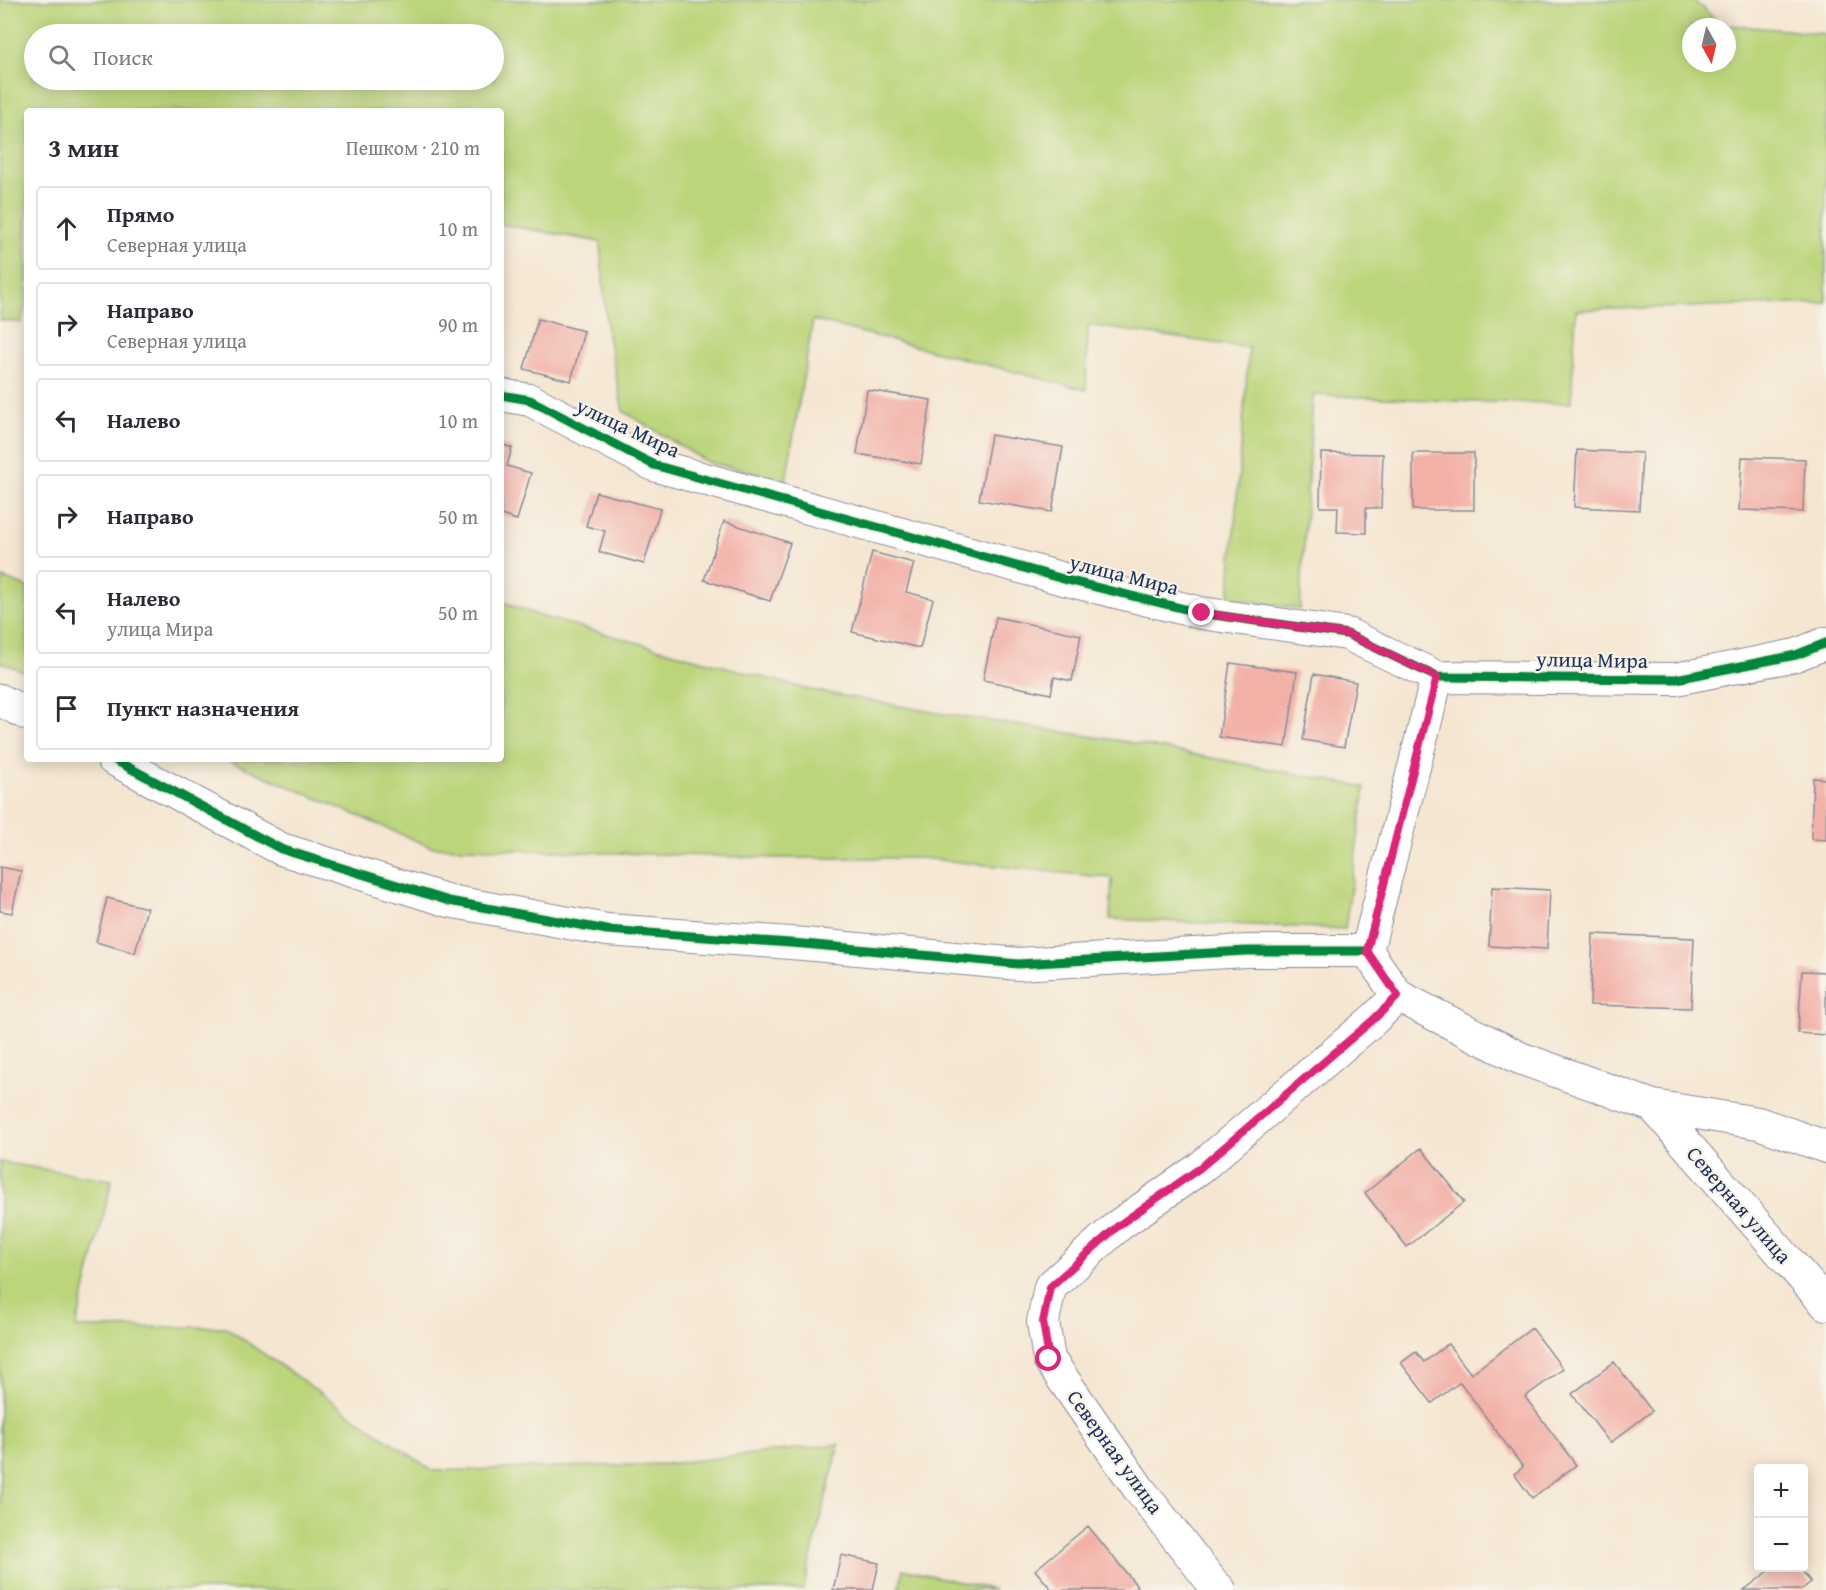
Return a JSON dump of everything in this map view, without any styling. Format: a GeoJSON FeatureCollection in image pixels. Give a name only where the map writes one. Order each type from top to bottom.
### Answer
{"type":"FeatureCollection","features":[{"type":"Feature","properties":{"kind":"street","name":"улица Мира"},"geometry":{"type":"LineString","coordinates":[[504,396],[530,400],[654,465],[1067,580],[1202,613],[1347,634],[1437,677],[1676,679],[1796,655],[1826,643]]}},
{"type":"Feature","properties":{"kind":"street"},"geometry":{"type":"LineString","coordinates":[[1437,677],[1367,951],[1398,996],[1520,1058],[1653,1106],[1758,1123],[1826,1147]]}},
{"type":"Feature","properties":{"kind":"street"},"geometry":{"type":"LineString","coordinates":[[0,700],[24,712]]}},
{"type":"Feature","properties":{"kind":"street"},"geometry":{"type":"LineString","coordinates":[[119,762],[281,849],[449,901],[607,930],[804,944],[1018,964],[1246,951],[1367,951]]}},
{"type":"Feature","properties":{"kind":"street","name":"Северная улица"},"geometry":{"type":"LineString","coordinates":[[1220,1590],[1138,1489],[1049,1359],[1043,1322],[1050,1287],[1119,1225],[1200,1168],[1398,996]]}},
{"type":"Feature","properties":{"kind":"street","name":"Северная улица"},"geometry":{"type":"LineString","coordinates":[[1653,1106],[1826,1304]]}},
{"type":"Feature","properties":{"kind":"green space"},"geometry":{"type":"Polygon","coordinates":[[[0,0],[1693,0],[1714,18],[1682,18],[1682,72],[1736,72],[1736,25],[1826,34],[1826,303],[1576,310],[1571,403],[1313,395],[1300,609],[1229,597],[1249,348],[1088,325],[1086,390],[813,320],[786,480],[707,462],[623,411],[607,330],[600,242],[504,225],[504,108],[24,108],[24,310],[21,323],[0,320],[0,0]]]}},
{"type":"Feature","properties":{"kind":"green space"},"geometry":{"type":"Polygon","coordinates":[[[3,578],[24,586],[24,672],[0,662],[0,596],[3,578]]]}},
{"type":"Feature","properties":{"kind":"green space"},"geometry":{"type":"Polygon","coordinates":[[[504,602],[540,616],[810,690],[950,715],[1122,741],[1365,787],[1345,929],[1110,919],[1112,878],[921,858],[777,858],[431,847],[232,762],[504,762],[504,602]]]}},
{"type":"Feature","properties":{"kind":"green space"},"geometry":{"type":"Polygon","coordinates":[[[0,1162],[112,1180],[76,1328],[225,1327],[433,1471],[666,1464],[839,1444],[803,1590],[0,1590],[0,1162]]]}},
{"type":"Feature","properties":{"kind":"green space"},"geometry":{"type":"Polygon","coordinates":[[[903,1569],[995,1590],[899,1590],[903,1569]]]}},
{"type":"Feature","properties":{"kind":"building"},"geometry":{"type":"Polygon","coordinates":[[[538,319],[584,331],[571,381],[524,369],[538,319]]]}},
{"type":"Feature","properties":{"kind":"building"},"geometry":{"type":"Polygon","coordinates":[[[867,390],[931,400],[921,464],[857,454],[867,390]]]}},
{"type":"Feature","properties":{"kind":"building"},"geometry":{"type":"Polygon","coordinates":[[[991,435],[1063,447],[1052,512],[979,500],[991,435]]]}},
{"type":"Feature","properties":{"kind":"building"},"geometry":{"type":"Polygon","coordinates":[[[504,445],[512,448],[507,466],[531,473],[517,520],[504,516],[504,445]]]}},
{"type":"Feature","properties":{"kind":"building"},"geometry":{"type":"Polygon","coordinates":[[[1577,450],[1642,453],[1639,510],[1574,507],[1577,450]]]}},
{"type":"Feature","properties":{"kind":"building"},"geometry":{"type":"Polygon","coordinates":[[[1321,453],[1383,454],[1381,508],[1366,508],[1366,533],[1337,532],[1338,507],[1320,507],[1321,453]]]}},
{"type":"Feature","properties":{"kind":"building"},"geometry":{"type":"Polygon","coordinates":[[[1413,453],[1474,453],[1474,510],[1413,510],[1413,453]]]}},
{"type":"Feature","properties":{"kind":"building"},"geometry":{"type":"Polygon","coordinates":[[[1742,457],[1805,459],[1803,512],[1739,510],[1742,457]]]}},
{"type":"Feature","properties":{"kind":"building"},"geometry":{"type":"Polygon","coordinates":[[[596,492],[660,509],[644,564],[599,552],[605,531],[586,526],[596,492]]]}},
{"type":"Feature","properties":{"kind":"building"},"geometry":{"type":"Polygon","coordinates":[[[724,521],[790,543],[770,601],[704,580],[724,521]]]}},
{"type":"Feature","properties":{"kind":"building"},"geometry":{"type":"Polygon","coordinates":[[[872,552],[914,563],[906,592],[933,599],[920,648],[852,632],[872,552]]]}},
{"type":"Feature","properties":{"kind":"building"},"geometry":{"type":"Polygon","coordinates":[[[996,617],[1081,635],[1072,681],[1054,677],[1051,694],[983,680],[996,617]]]}},
{"type":"Feature","properties":{"kind":"building"},"geometry":{"type":"Polygon","coordinates":[[[1230,663],[1297,672],[1286,747],[1219,737],[1230,663]]]}},
{"type":"Feature","properties":{"kind":"building"},"geometry":{"type":"Polygon","coordinates":[[[1314,674],[1356,682],[1344,747],[1303,740],[1314,674]]]}},
{"type":"Feature","properties":{"kind":"building"},"geometry":{"type":"Polygon","coordinates":[[[1813,778],[1826,779],[1826,840],[1811,839],[1813,778]]]}},
{"type":"Feature","properties":{"kind":"building"},"geometry":{"type":"Polygon","coordinates":[[[0,867],[21,871],[12,913],[0,911],[0,867]]]}},
{"type":"Feature","properties":{"kind":"building"},"geometry":{"type":"Polygon","coordinates":[[[1492,887],[1550,890],[1547,949],[1489,946],[1492,887]]]}},
{"type":"Feature","properties":{"kind":"building"},"geometry":{"type":"Polygon","coordinates":[[[107,898],[147,908],[135,953],[96,942],[107,898]]]}},
{"type":"Feature","properties":{"kind":"building"},"geometry":{"type":"Polygon","coordinates":[[[1593,934],[1694,938],[1691,1008],[1590,1005],[1593,934]]]}},
{"type":"Feature","properties":{"kind":"building"},"geometry":{"type":"Polygon","coordinates":[[[1802,971],[1826,972],[1826,1035],[1798,1033],[1802,971]]]}},
{"type":"Feature","properties":{"kind":"building"},"geometry":{"type":"Polygon","coordinates":[[[1421,1148],[1464,1202],[1407,1247],[1365,1193],[1421,1148]]]}},
{"type":"Feature","properties":{"kind":"building"},"geometry":{"type":"Polygon","coordinates":[[[1532,1328],[1563,1369],[1525,1397],[1576,1465],[1532,1498],[1514,1474],[1523,1467],[1460,1382],[1432,1403],[1401,1363],[1416,1352],[1424,1362],[1448,1344],[1471,1374],[1532,1328]]]}},
{"type":"Feature","properties":{"kind":"building"},"geometry":{"type":"Polygon","coordinates":[[[1614,1362],[1652,1411],[1610,1443],[1572,1394],[1614,1362]]]}},
{"type":"Feature","properties":{"kind":"building"},"geometry":{"type":"Polygon","coordinates":[[[1088,1526],[1137,1586],[1132,1590],[1052,1590],[1035,1570],[1088,1526]]]}},
{"type":"Feature","properties":{"kind":"building"},"geometry":{"type":"Polygon","coordinates":[[[841,1555],[879,1563],[873,1590],[833,1590],[841,1555]]]}},
{"type":"Feature","properties":{"kind":"building"},"geometry":{"type":"Polygon","coordinates":[[[1768,1572],[1802,1572],[1811,1582],[1801,1590],[1744,1590],[1768,1572]]]}},
{"type":"Feature","properties":{"kind":"cycle path"},"geometry":{"type":"LineString","coordinates":[[504,396],[530,400],[654,465],[1067,580],[1201,613],[1347,634],[1437,677],[1676,679],[1796,655],[1826,643]]}},
{"type":"Feature","properties":{"kind":"cycle path"},"geometry":{"type":"LineString","coordinates":[[119,762],[281,849],[449,901],[607,930],[804,944],[1018,964],[1246,951],[1367,951]]}},
{"type":"Feature","properties":{"kind":"route"},"geometry":{"type":"LineString","coordinates":[[1049,1359],[1043,1322],[1050,1287],[1119,1225],[1200,1168],[1398,996],[1367,951],[1437,677],[1347,634],[1202,613]]}}]}
